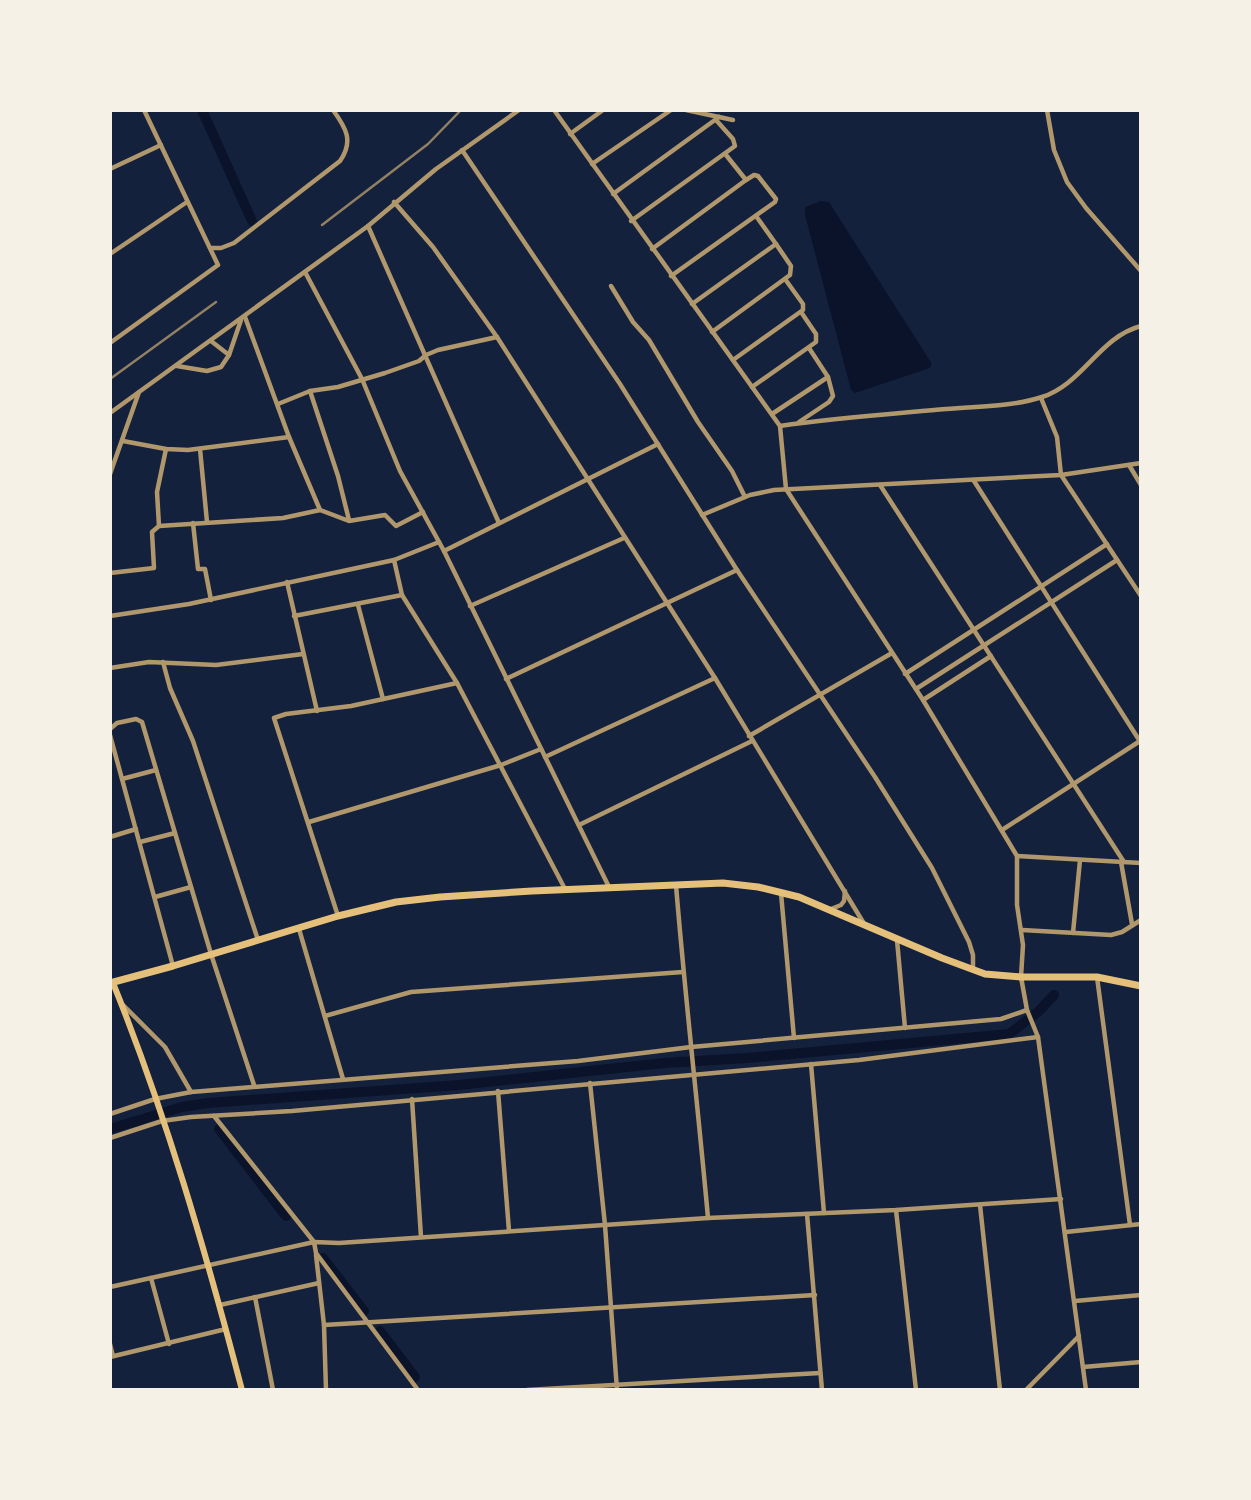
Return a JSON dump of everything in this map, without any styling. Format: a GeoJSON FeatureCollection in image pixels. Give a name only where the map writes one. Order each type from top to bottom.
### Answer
{"type":"FeatureCollection","features":[{"type":"Feature","properties":{"kind":"main road"},"geometry":{"type":"LineString","coordinates":[[242,1390],[209,1266],[162,1120],[111,980],[173,966],[338,916],[421,898],[676,883],[723,883],[781,892],[829,909],[972,970],[1001,976],[1097,977],[1141,986]]}},
{"type":"Feature","properties":{"kind":"street"},"geometry":{"type":"LineString","coordinates":[[110,343],[218,265],[144,110]]}},
{"type":"Feature","properties":{"kind":"street"},"geometry":{"type":"LineString","coordinates":[[209,248],[220,248],[234,243],[340,161],[347,147],[347,131],[333,110]]}},
{"type":"Feature","properties":{"kind":"street"},"geometry":{"type":"LineString","coordinates":[[110,413],[368,226],[394,202],[462,150],[520,110]]}},
{"type":"Feature","properties":{"kind":"street"},"geometry":{"type":"LineString","coordinates":[[554,110],[780,426],[786,489],[923,700],[1017,856],[1017,905],[1022,930],[1021,977],[1028,1012],[1038,1037],[1086,1390]]}},
{"type":"Feature","properties":{"kind":"street"},"geometry":{"type":"LineString","coordinates":[[570,134],[603,110]]}},
{"type":"Feature","properties":{"kind":"street"},"geometry":{"type":"LineString","coordinates":[[592,164],[671,110]]}},
{"type":"Feature","properties":{"kind":"street"},"geometry":{"type":"LineString","coordinates":[[686,110],[733,120]]}},
{"type":"Feature","properties":{"kind":"street"},"geometry":{"type":"LineString","coordinates":[[1047,110],[1054,150],[1067,182],[1141,271]]}},
{"type":"Feature","properties":{"kind":"street"},"geometry":{"type":"LineString","coordinates":[[613,194],[717,118]]}},
{"type":"Feature","properties":{"kind":"street"},"geometry":{"type":"LineString","coordinates":[[631,221],[726,155],[735,144],[717,118]]}},
{"type":"Feature","properties":{"kind":"street"},"geometry":{"type":"LineString","coordinates":[[110,169],[161,145]]}},
{"type":"Feature","properties":{"kind":"street"},"geometry":{"type":"LineString","coordinates":[[462,150],[620,384],[737,570],[932,868],[969,942],[974,964],[972,970]]}},
{"type":"Feature","properties":{"kind":"street"},"geometry":{"type":"LineString","coordinates":[[726,155],[746,180]]}},
{"type":"Feature","properties":{"kind":"street"},"geometry":{"type":"LineString","coordinates":[[652,249],[754,175],[758,176],[776,200],[671,276]]}},
{"type":"Feature","properties":{"kind":"street"},"geometry":{"type":"LineString","coordinates":[[110,254],[187,202]]}},
{"type":"Feature","properties":{"kind":"street"},"geometry":{"type":"LineString","coordinates":[[394,202],[433,247],[497,337],[715,678],[865,925]]}},
{"type":"Feature","properties":{"kind":"street"},"geometry":{"type":"LineString","coordinates":[[712,332],[792,272],[792,268],[756,216]]}},
{"type":"Feature","properties":{"kind":"street"},"geometry":{"type":"LineString","coordinates":[[368,226],[499,523]]}},
{"type":"Feature","properties":{"kind":"street"},"geometry":{"type":"LineString","coordinates":[[692,304],[776,244]]}},
{"type":"Feature","properties":{"kind":"street"},"geometry":{"type":"LineString","coordinates":[[305,272],[362,379],[400,471],[444,551],[609,887]]}},
{"type":"Feature","properties":{"kind":"street"},"geometry":{"type":"LineString","coordinates":[[752,387],[816,342],[817,337],[785,279]]}},
{"type":"Feature","properties":{"kind":"street"},"geometry":{"type":"LineString","coordinates":[[611,286],[633,322],[649,340],[745,496]]}},
{"type":"Feature","properties":{"kind":"street"},"geometry":{"type":"LineString","coordinates":[[733,360],[802,310]]}},
{"type":"Feature","properties":{"kind":"street"},"geometry":{"type":"LineString","coordinates":[[176,366],[213,371],[221,367],[229,355],[243,318]]}},
{"type":"Feature","properties":{"kind":"street"},"geometry":{"type":"LineString","coordinates":[[243,318],[320,510]]}},
{"type":"Feature","properties":{"kind":"street"},"geometry":{"type":"LineString","coordinates":[[780,426],[1041,398],[1066,384],[1110,341],[1141,326]]}},
{"type":"Feature","properties":{"kind":"street"},"geometry":{"type":"LineString","coordinates":[[278,404],[310,391],[338,387],[410,365],[426,355],[449,347],[497,337]]}},
{"type":"Feature","properties":{"kind":"street"},"geometry":{"type":"LineString","coordinates":[[211,341],[229,355]]}},
{"type":"Feature","properties":{"kind":"street"},"geometry":{"type":"LineString","coordinates":[[796,424],[831,400],[828,377],[809,348]]}},
{"type":"Feature","properties":{"kind":"street"},"geometry":{"type":"LineString","coordinates":[[772,414],[828,377]]}},
{"type":"Feature","properties":{"kind":"street"},"geometry":{"type":"LineString","coordinates":[[110,474],[140,391]]}},
{"type":"Feature","properties":{"kind":"street"},"geometry":{"type":"LineString","coordinates":[[310,391],[338,476],[349,521]]}},
{"type":"Feature","properties":{"kind":"street"},"geometry":{"type":"LineString","coordinates":[[1041,398],[1057,437],[1061,475],[1141,596]]}},
{"type":"Feature","properties":{"kind":"street"},"geometry":{"type":"LineString","coordinates":[[123,441],[166,449],[200,449],[289,437]]}},
{"type":"Feature","properties":{"kind":"street"},"geometry":{"type":"LineString","coordinates":[[444,551],[657,444]]}},
{"type":"Feature","properties":{"kind":"street"},"geometry":{"type":"LineString","coordinates":[[158,527],[157,492],[166,449]]}},
{"type":"Feature","properties":{"kind":"street"},"geometry":{"type":"LineString","coordinates":[[200,449],[207,522]]}},
{"type":"Feature","properties":{"kind":"street"},"geometry":{"type":"LineString","coordinates":[[702,515],[758,492],[1061,475],[1141,463]]}},
{"type":"Feature","properties":{"kind":"street"},"geometry":{"type":"LineString","coordinates":[[1129,465],[1141,485]]}},
{"type":"Feature","properties":{"kind":"street"},"geometry":{"type":"LineString","coordinates":[[974,481],[1140,741],[1002,830]]}},
{"type":"Feature","properties":{"kind":"street"},"geometry":{"type":"LineString","coordinates":[[880,485],[1123,862],[1132,924]]}},
{"type":"Feature","properties":{"kind":"street"},"geometry":{"type":"LineString","coordinates":[[110,573],[154,568],[152,532],[158,527],[283,518],[320,510],[349,521],[385,516],[396,526],[423,512]]}},
{"type":"Feature","properties":{"kind":"street"},"geometry":{"type":"LineString","coordinates":[[193,523],[198,569],[205,569],[211,600]]}},
{"type":"Feature","properties":{"kind":"street"},"geometry":{"type":"LineString","coordinates":[[470,606],[624,538]]}},
{"type":"Feature","properties":{"kind":"street"},"geometry":{"type":"LineString","coordinates":[[110,616],[211,600],[394,560],[439,542]]}},
{"type":"Feature","properties":{"kind":"street"},"geometry":{"type":"LineString","coordinates":[[905,674],[1107,544]]}},
{"type":"Feature","properties":{"kind":"street"},"geometry":{"type":"LineString","coordinates":[[394,560],[402,595],[457,683],[565,889]]}},
{"type":"Feature","properties":{"kind":"street"},"geometry":{"type":"LineString","coordinates":[[916,689],[1117,560]]}},
{"type":"Feature","properties":{"kind":"street"},"geometry":{"type":"LineString","coordinates":[[506,679],[737,570]]}},
{"type":"Feature","properties":{"kind":"street"},"geometry":{"type":"LineString","coordinates":[[287,582],[317,711]]}},
{"type":"Feature","properties":{"kind":"street"},"geometry":{"type":"LineString","coordinates":[[294,616],[402,595]]}},
{"type":"Feature","properties":{"kind":"street"},"geometry":{"type":"LineString","coordinates":[[358,605],[383,699]]}},
{"type":"Feature","properties":{"kind":"street"},"geometry":{"type":"LineString","coordinates":[[579,825],[750,739],[820,694],[892,653]]}},
{"type":"Feature","properties":{"kind":"street"},"geometry":{"type":"LineString","coordinates":[[110,668],[136,663],[216,665],[303,654]]}},
{"type":"Feature","properties":{"kind":"street"},"geometry":{"type":"LineString","coordinates":[[923,700],[990,656]]}},
{"type":"Feature","properties":{"kind":"street"},"geometry":{"type":"LineString","coordinates":[[163,663],[170,688],[194,741],[258,940]]}},
{"type":"Feature","properties":{"kind":"street"},"geometry":{"type":"LineString","coordinates":[[545,757],[715,678]]}},
{"type":"Feature","properties":{"kind":"street"},"geometry":{"type":"LineString","coordinates":[[338,916],[309,822],[273,722],[274,718],[281,714],[317,711],[457,683]]}},
{"type":"Feature","properties":{"kind":"street"},"geometry":{"type":"LineString","coordinates":[[110,729],[117,723],[136,719],[142,722],[211,954],[254,1085]]}},
{"type":"Feature","properties":{"kind":"street"},"geometry":{"type":"LineString","coordinates":[[110,734],[173,966]]}},
{"type":"Feature","properties":{"kind":"street"},"geometry":{"type":"LineString","coordinates":[[309,822],[501,765],[541,749]]}},
{"type":"Feature","properties":{"kind":"street"},"geometry":{"type":"LineString","coordinates":[[122,779],[156,771]]}},
{"type":"Feature","properties":{"kind":"street"},"geometry":{"type":"LineString","coordinates":[[110,837],[136,829]]}},
{"type":"Feature","properties":{"kind":"street"},"geometry":{"type":"LineString","coordinates":[[140,842],[175,833]]}},
{"type":"Feature","properties":{"kind":"street"},"geometry":{"type":"LineString","coordinates":[[1017,856],[1141,863]]}},
{"type":"Feature","properties":{"kind":"street"},"geometry":{"type":"LineString","coordinates":[[1073,933],[1080,860]]}},
{"type":"Feature","properties":{"kind":"street"},"geometry":{"type":"LineString","coordinates":[[676,883],[682,972],[708,1218]]}},
{"type":"Feature","properties":{"kind":"street"},"geometry":{"type":"LineString","coordinates":[[154,897],[191,887]]}},
{"type":"Feature","properties":{"kind":"street"},"geometry":{"type":"LineString","coordinates":[[829,909],[845,901],[845,891]]}},
{"type":"Feature","properties":{"kind":"street"},"geometry":{"type":"LineString","coordinates":[[781,892],[794,1038]]}},
{"type":"Feature","properties":{"kind":"street"},"geometry":{"type":"LineString","coordinates":[[1022,930],[1111,935],[1122,932],[1141,920]]}},
{"type":"Feature","properties":{"kind":"street"},"geometry":{"type":"LineString","coordinates":[[298,928],[343,1079]]}},
{"type":"Feature","properties":{"kind":"street"},"geometry":{"type":"LineString","coordinates":[[897,939],[905,1028]]}},
{"type":"Feature","properties":{"kind":"street"},"geometry":{"type":"LineString","coordinates":[[325,1016],[411,992],[682,972]]}},
{"type":"Feature","properties":{"kind":"street"},"geometry":{"type":"LineString","coordinates":[[1097,977],[1130,1225]]}},
{"type":"Feature","properties":{"kind":"street"},"geometry":{"type":"LineString","coordinates":[[121,1004],[165,1047],[191,1092]]}},
{"type":"Feature","properties":{"kind":"street"},"geometry":{"type":"LineString","coordinates":[[110,1114],[191,1092],[254,1085],[578,1061],[1001,1019],[1028,1012]]}},
{"type":"Feature","properties":{"kind":"street"},"geometry":{"type":"LineString","coordinates":[[110,1138],[162,1120],[590,1083],[694,1071],[811,1064],[1038,1037]]}},
{"type":"Feature","properties":{"kind":"street"},"geometry":{"type":"LineString","coordinates":[[811,1064],[824,1213]]}},
{"type":"Feature","properties":{"kind":"street"},"geometry":{"type":"LineString","coordinates":[[590,1083],[605,1225],[617,1390]]}},
{"type":"Feature","properties":{"kind":"street"},"geometry":{"type":"LineString","coordinates":[[498,1091],[509,1231]]}},
{"type":"Feature","properties":{"kind":"street"},"geometry":{"type":"LineString","coordinates":[[412,1099],[421,1237]]}},
{"type":"Feature","properties":{"kind":"street"},"geometry":{"type":"LineString","coordinates":[[214,1116],[314,1242],[324,1325],[326,1390]]}},
{"type":"Feature","properties":{"kind":"street"},"geometry":{"type":"LineString","coordinates":[[110,1287],[314,1242],[339,1243],[708,1218],[896,1210],[1060,1199]]}},
{"type":"Feature","properties":{"kind":"street"},"geometry":{"type":"LineString","coordinates":[[979,1205],[1000,1390]]}},
{"type":"Feature","properties":{"kind":"street"},"geometry":{"type":"LineString","coordinates":[[896,1210],[916,1390]]}},
{"type":"Feature","properties":{"kind":"street"},"geometry":{"type":"LineString","coordinates":[[807,1214],[822,1390]]}},
{"type":"Feature","properties":{"kind":"street"},"geometry":{"type":"LineString","coordinates":[[1066,1232],[1141,1224]]}},
{"type":"Feature","properties":{"kind":"street"},"geometry":{"type":"LineString","coordinates":[[316,1253],[418,1390]]}},
{"type":"Feature","properties":{"kind":"street"},"geometry":{"type":"LineString","coordinates":[[151,1278],[169,1344]]}},
{"type":"Feature","properties":{"kind":"street"},"geometry":{"type":"LineString","coordinates":[[220,1305],[318,1283]]}},
{"type":"Feature","properties":{"kind":"street"},"geometry":{"type":"LineString","coordinates":[[324,1325],[815,1295]]}},
{"type":"Feature","properties":{"kind":"street"},"geometry":{"type":"LineString","coordinates":[[1075,1301],[1141,1295]]}},
{"type":"Feature","properties":{"kind":"street"},"geometry":{"type":"LineString","coordinates":[[255,1297],[273,1390]]}},
{"type":"Feature","properties":{"kind":"street"},"geometry":{"type":"LineString","coordinates":[[110,1344],[112,1356],[226,1329]]}},
{"type":"Feature","properties":{"kind":"street"},"geometry":{"type":"LineString","coordinates":[[1026,1390],[1079,1336]]}},
{"type":"Feature","properties":{"kind":"street"},"geometry":{"type":"LineString","coordinates":[[1083,1367],[1141,1362]]}},
{"type":"Feature","properties":{"kind":"street"},"geometry":{"type":"LineString","coordinates":[[527,1390],[820,1373]]}},
{"type":"Feature","properties":{"kind":"water"},"geometry":{"type":"Polygon","coordinates":[[[821,201],[829,202],[932,364],[930,368],[855,393],[851,390],[805,215],[805,207],[821,201]]]}},
{"type":"Feature","properties":{"kind":"waterway"},"geometry":{"type":"LineString","coordinates":[[202,110],[252,221]]}},
{"type":"Feature","properties":{"kind":"waterway"},"geometry":{"type":"LineString","coordinates":[[110,1129],[182,1107],[208,1103],[459,1085],[664,1063],[1009,1034],[1038,1012],[1054,995]]}},
{"type":"Feature","properties":{"kind":"waterway"},"geometry":{"type":"LineString","coordinates":[[219,1129],[286,1216]]}},
{"type":"Feature","properties":{"kind":"waterway"},"geometry":{"type":"LineString","coordinates":[[323,1258],[364,1311]]}},
{"type":"Feature","properties":{"kind":"waterway"},"geometry":{"type":"LineString","coordinates":[[380,1331],[415,1377]]}},
{"type":"Feature","properties":{"kind":"railway"},"geometry":{"type":"LineString","coordinates":[[322,225],[428,144],[461,110]]}},
{"type":"Feature","properties":{"kind":"railway"},"geometry":{"type":"LineString","coordinates":[[110,379],[216,302]]}}]}
